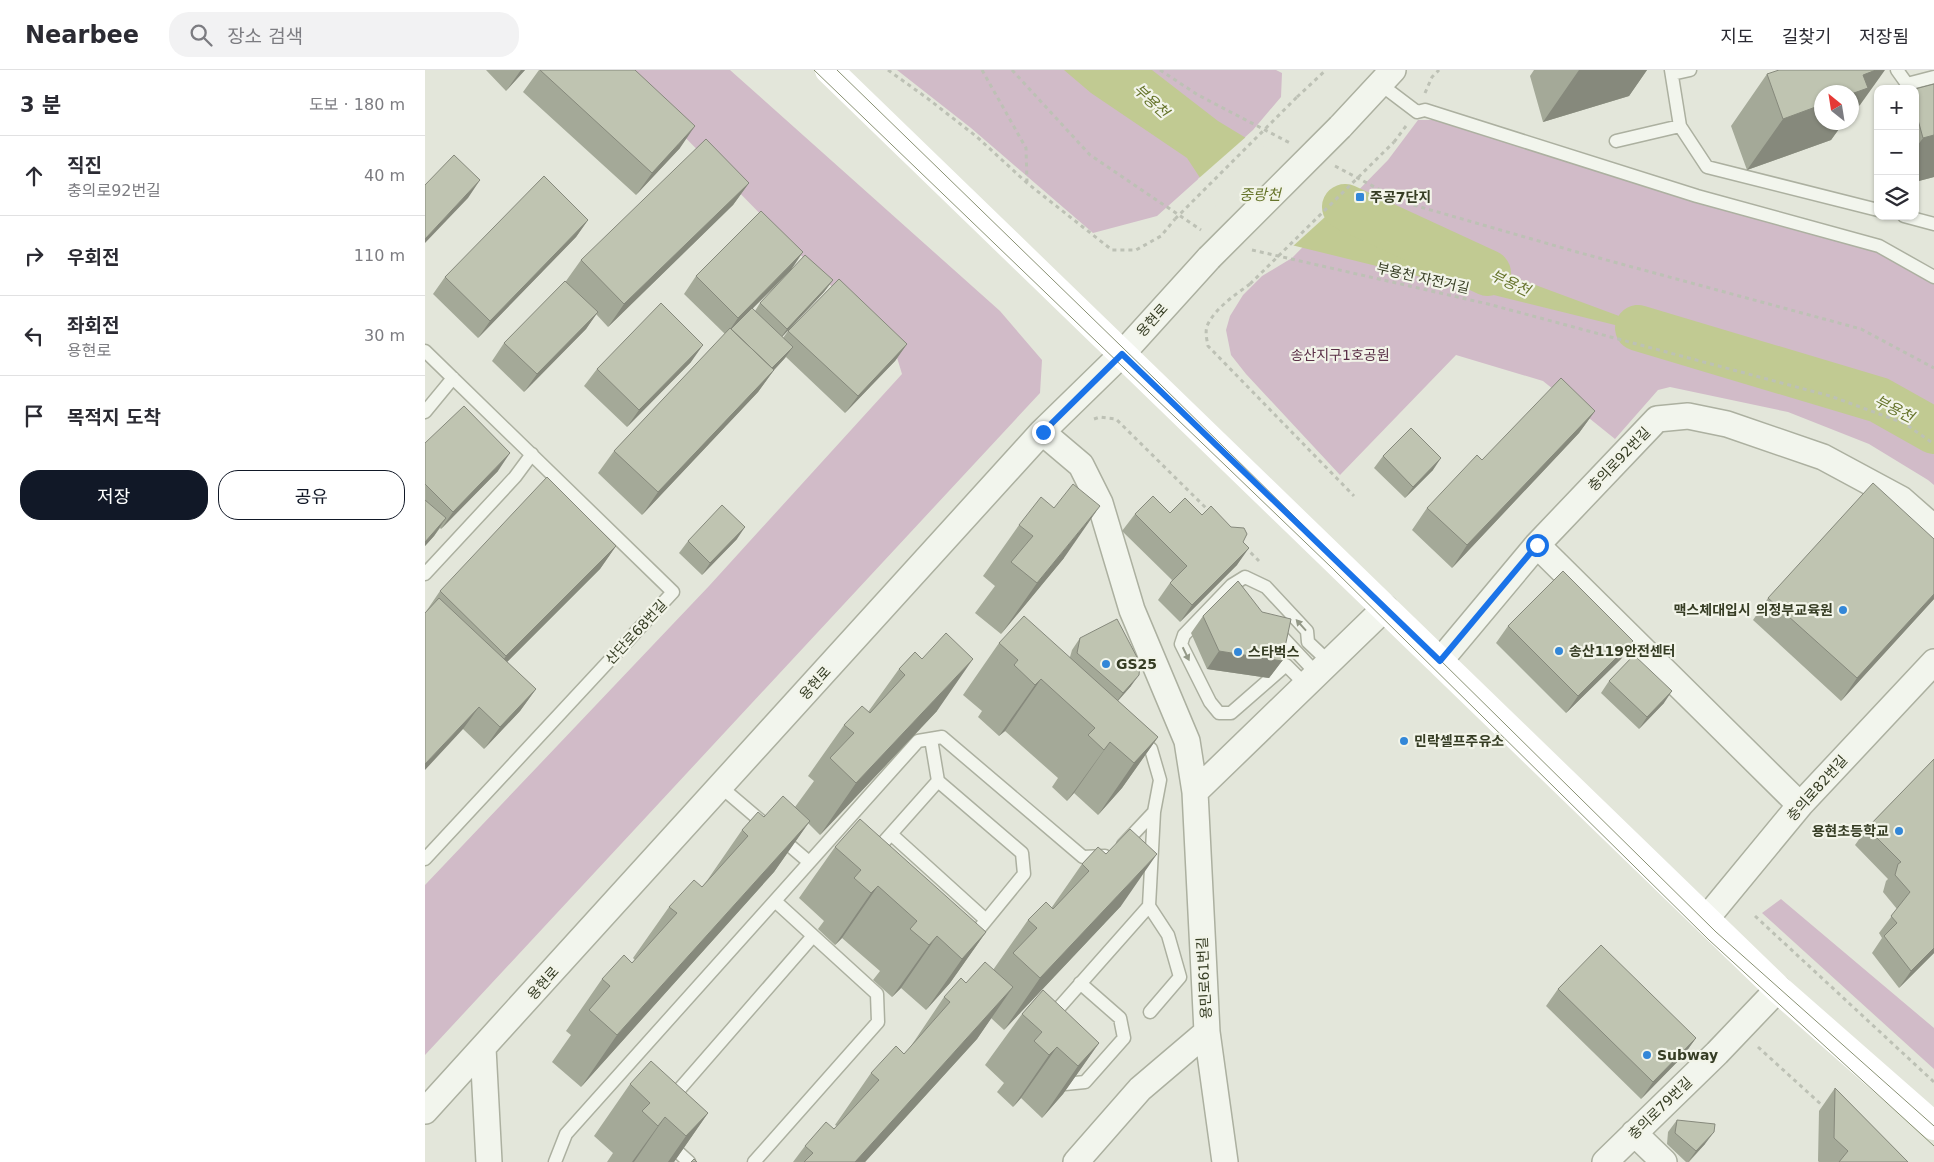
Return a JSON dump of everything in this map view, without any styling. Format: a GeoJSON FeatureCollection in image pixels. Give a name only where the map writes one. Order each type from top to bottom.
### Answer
{"type":"FeatureCollection","features":[{"type":"Feature","properties":{"kind":"main road"},"geometry":{"type":"LineString","coordinates":[[829,70],[1778,989],[1934,1126]]}},
{"type":"Feature","properties":{"kind":"street","name":"용현로"},"geometry":{"type":"LineString","coordinates":[[425,1111],[1043,432],[1122,354],[1209,258],[1340,127],[1387,77]]}},
{"type":"Feature","properties":{"kind":"street","name":"충의로92번길"},"geometry":{"type":"LineString","coordinates":[[1440,661],[1537,545],[1657,420],[1688,416],[1727,424],[1823,457],[1901,499],[1934,528]]}},
{"type":"Feature","properties":{"kind":"street","name":"용민로61번길"},"geometry":{"type":"LineString","coordinates":[[1043,432],[1081,465],[1100,503],[1132,610],[1187,741],[1195,792],[1207,1032],[1225,1162]]}},
{"type":"Feature","properties":{"kind":"street"},"geometry":{"type":"LineString","coordinates":[[1537,545],[1800,805]]}},
{"type":"Feature","properties":{"kind":"street"},"geometry":{"type":"LineString","coordinates":[[1195,792],[1385,608]]}},
{"type":"Feature","properties":{"kind":"street","name":"충의로82번길"},"geometry":{"type":"LineString","coordinates":[[1706,919],[1800,805],[1934,662]]}},
{"type":"Feature","properties":{"kind":"street","name":"충의로79번길"},"geometry":{"type":"LineString","coordinates":[[1605,1162],[1717,1053],[1778,989]]}},
{"type":"Feature","properties":{"kind":"street"},"geometry":{"type":"LineString","coordinates":[[1076,1162],[1140,1089],[1207,1032]]}},
{"type":"Feature","properties":{"kind":"street"},"geometry":{"type":"LineString","coordinates":[[483,1048],[489,1162]]}},
{"type":"Feature","properties":{"kind":"street"},"geometry":{"type":"LineString","coordinates":[[1634,1133],[1664,1162]]}},
{"type":"Feature","properties":{"kind":"lane"},"geometry":{"type":"LineString","coordinates":[[1690,70],[1672,72],[1680,126],[1707,167],[1874,209]]}},
{"type":"Feature","properties":{"kind":"lane"},"geometry":{"type":"LineString","coordinates":[[1897,70],[1907,84],[1934,77]]}},
{"type":"Feature","properties":{"kind":"lane"},"geometry":{"type":"LineString","coordinates":[[1387,77],[1417,112],[1425,110],[1697,196],[1879,246],[1934,277]]}},
{"type":"Feature","properties":{"kind":"lane"},"geometry":{"type":"LineString","coordinates":[[1616,141],[1680,126]]}},
{"type":"Feature","properties":{"kind":"lane"},"geometry":{"type":"LineString","coordinates":[[1919,220],[1934,224]]}},
{"type":"Feature","properties":{"kind":"lane","name":"산단로68번길"},"geometry":{"type":"LineString","coordinates":[[425,351],[673,592],[425,859]]}},
{"type":"Feature","properties":{"kind":"lane"},"geometry":{"type":"LineString","coordinates":[[425,412],[453,378]]}},
{"type":"Feature","properties":{"kind":"lane"},"geometry":{"type":"LineString","coordinates":[[425,574],[515,477],[532,454]]}},
{"type":"Feature","properties":{"kind":"lane"},"geometry":{"type":"LineString","coordinates":[[1308,642],[1286,665],[1231,713],[1219,713],[1210,702],[1181,644],[1184,635],[1232,585],[1245,577],[1266,587],[1307,630],[1308,642],[1317,674]]}},
{"type":"Feature","properties":{"kind":"lane"},"geometry":{"type":"LineString","coordinates":[[1268,620],[1317,674]]}},
{"type":"Feature","properties":{"kind":"lane"},"geometry":{"type":"LineString","coordinates":[[1286,665],[1317,674]]}},
{"type":"Feature","properties":{"kind":"lane"},"geometry":{"type":"LineString","coordinates":[[1128,730],[1151,749],[1160,780],[1154,812],[1149,906],[1168,935],[1180,977],[1150,1012]]}},
{"type":"Feature","properties":{"kind":"lane"},"geometry":{"type":"LineString","coordinates":[[555,1162],[566,1134],[918,741],[942,737],[1083,857],[1113,855],[1154,812]]}},
{"type":"Feature","properties":{"kind":"lane"},"geometry":{"type":"LineString","coordinates":[[931,739],[938,781],[1022,853],[1024,874],[962,949]]}},
{"type":"Feature","properties":{"kind":"lane"},"geometry":{"type":"LineString","coordinates":[[868,860],[938,781]]}},
{"type":"Feature","properties":{"kind":"lane"},"geometry":{"type":"LineString","coordinates":[[721,787],[809,862]]}},
{"type":"Feature","properties":{"kind":"lane"},"geometry":{"type":"LineString","coordinates":[[891,834],[986,920]]}},
{"type":"Feature","properties":{"kind":"lane"},"geometry":{"type":"LineString","coordinates":[[754,1162],[879,1022],[877,994],[775,901]]}},
{"type":"Feature","properties":{"kind":"lane"},"geometry":{"type":"LineString","coordinates":[[1039,1030],[1149,906]]}},
{"type":"Feature","properties":{"kind":"lane"},"geometry":{"type":"LineString","coordinates":[[661,1110],[813,936]]}},
{"type":"Feature","properties":{"kind":"lane"},"geometry":{"type":"LineString","coordinates":[[1047,1068],[1065,1084],[1085,1082],[1124,1038],[1120,1018],[1080,983]]}},
{"type":"Feature","properties":{"kind":"lane"},"geometry":{"type":"LineString","coordinates":[[664,1133],[665,1140],[689,1162]]}},
{"type":"Feature","properties":{"kind":"path"},"geometry":{"type":"LineString","coordinates":[[888,70],[977,137],[1027,183],[1112,250],[1136,250],[1161,236],[1175,219],[1326,70]]}},
{"type":"Feature","properties":{"kind":"path"},"geometry":{"type":"LineString","coordinates":[[982,70],[1026,148],[1027,183]]}},
{"type":"Feature","properties":{"kind":"path"},"geometry":{"type":"LineString","coordinates":[[1012,70],[1090,155],[1205,232]]}},
{"type":"Feature","properties":{"kind":"path"},"geometry":{"type":"LineString","coordinates":[[1159,70],[1198,95],[1292,144]]}},
{"type":"Feature","properties":{"kind":"path"},"geometry":{"type":"LineString","coordinates":[[1354,496],[1208,346],[1207,327],[1227,302],[1250,284],[1395,142]]}},
{"type":"Feature","properties":{"kind":"path"},"geometry":{"type":"LineString","coordinates":[[1326,162],[1403,202],[1577,252],[1861,329],[1934,368]]}},
{"type":"Feature","properties":{"kind":"path","name":"부용천 자전거길"},"geometry":{"type":"LineString","coordinates":[[1250,250],[1488,304],[1830,396],[1903,423],[1934,444]]}},
{"type":"Feature","properties":{"kind":"path"},"geometry":{"type":"LineString","coordinates":[[1093,420],[1100,417],[1116,418],[1214,516]]}},
{"type":"Feature","properties":{"kind":"path"},"geometry":{"type":"LineString","coordinates":[[1242,544],[1262,564]]}},
{"type":"Feature","properties":{"kind":"path"},"geometry":{"type":"LineString","coordinates":[[1755,916],[1934,1082]]}},
{"type":"Feature","properties":{"kind":"path"},"geometry":{"type":"LineString","coordinates":[[1758,1047],[1828,1111]]}},
{"type":"Feature","properties":{"kind":"green space"},"geometry":{"type":"Polygon","coordinates":[[[619,70],[730,70],[1000,311],[1042,360],[1040,393],[425,1055],[425,885],[709,586],[902,374],[895,351],[619,70]]]}},
{"type":"Feature","properties":{"kind":"green space"},"geometry":{"type":"Polygon","coordinates":[[[897,70],[1276,70],[1282,73],[1281,97],[1253,130],[1157,216],[1093,233],[971,128],[897,70]]]}},
{"type":"Feature","properties":{"kind":"green space","name":"송산지구1호공원"},"geometry":{"type":"Polygon","coordinates":[[[1418,120],[1433,120],[1879,246],[1934,277],[1934,485],[1869,444],[1788,412],[1670,387],[1658,390],[1615,439],[1543,381],[1456,355],[1340,475],[1246,374],[1231,355],[1226,330],[1230,316],[1243,295],[1262,276],[1292,258],[1388,160],[1418,120]]]}},
{"type":"Feature","properties":{"kind":"green space"},"geometry":{"type":"Polygon","coordinates":[[[1781,899],[1934,1028],[1934,1069],[1762,913],[1781,899]]]}},
{"type":"Feature","properties":{"kind":"water","name":"중랑천"},"geometry":{"type":"Polygon","coordinates":[[[1064,70],[1152,70],[1218,121],[1414,240],[1700,346],[1235,231],[1187,158],[1091,93],[1064,70]]]}},
{"type":"Feature","properties":{"kind":"pier"},"geometry":{"type":"Polygon","coordinates":[[[1247,136],[1347,197],[1292,247],[1233,233],[1198,179],[1247,136]]]}},
{"type":"Feature","properties":{"kind":"building"},"geometry":{"type":"Polygon","coordinates":[[[540,70],[635,70],[695,126],[652,173],[540,70]]]}},
{"type":"Feature","properties":{"kind":"building"},"geometry":{"type":"Polygon","coordinates":[[[1779,70],[1876,70],[1863,75],[1868,88],[1859,91],[1859,85],[1814,85],[1814,108],[1783,119],[1767,74],[1779,70]]]}},
{"type":"Feature","properties":{"kind":"building"},"geometry":{"type":"Polygon","coordinates":[[[1934,84],[1934,135],[1923,138],[1919,124],[1919,88],[1934,84]]]}},
{"type":"Feature","properties":{"kind":"building"},"geometry":{"type":"Polygon","coordinates":[[[706,139],[749,183],[624,304],[581,260],[706,139]]]}},
{"type":"Feature","properties":{"kind":"building"},"geometry":{"type":"Polygon","coordinates":[[[454,155],[480,180],[425,239],[425,185],[454,155]]]}},
{"type":"Feature","properties":{"kind":"building"},"geometry":{"type":"Polygon","coordinates":[[[544,176],[588,220],[490,321],[445,277],[544,176]]]}},
{"type":"Feature","properties":{"kind":"building"},"geometry":{"type":"Polygon","coordinates":[[[761,211],[803,252],[738,318],[696,276],[761,211]]]}},
{"type":"Feature","properties":{"kind":"building"},"geometry":{"type":"Polygon","coordinates":[[[805,255],[833,280],[787,329],[760,303],[805,255]]]}},
{"type":"Feature","properties":{"kind":"building"},"geometry":{"type":"Polygon","coordinates":[[[839,279],[907,344],[858,396],[788,331],[839,279]]]}},
{"type":"Feature","properties":{"kind":"building"},"geometry":{"type":"Polygon","coordinates":[[[565,281],[598,312],[537,374],[504,343],[565,281]]]}},
{"type":"Feature","properties":{"kind":"building"},"geometry":{"type":"Polygon","coordinates":[[[661,303],[703,345],[639,410],[597,369],[661,303]]]}},
{"type":"Feature","properties":{"kind":"building"},"geometry":{"type":"Polygon","coordinates":[[[752,308],[793,347],[772,368],[731,329],[752,308]]]}},
{"type":"Feature","properties":{"kind":"building"},"geometry":{"type":"Polygon","coordinates":[[[730,328],[774,370],[658,492],[614,451],[730,328]]]}},
{"type":"Feature","properties":{"kind":"building"},"geometry":{"type":"Polygon","coordinates":[[[1561,378],[1595,411],[1467,545],[1427,508],[1477,455],[1482,460],[1561,378]]]}},
{"type":"Feature","properties":{"kind":"building"},"geometry":{"type":"Polygon","coordinates":[[[464,406],[510,453],[453,512],[425,484],[425,443],[464,406]]]}},
{"type":"Feature","properties":{"kind":"building"},"geometry":{"type":"Polygon","coordinates":[[[1411,428],[1441,458],[1413,487],[1383,456],[1411,428]]]}},
{"type":"Feature","properties":{"kind":"building"},"geometry":{"type":"Polygon","coordinates":[[[547,477],[616,546],[506,656],[440,591],[547,477]]]}},
{"type":"Feature","properties":{"kind":"building","name":"맥스체대입시 의정부교육원"},"geometry":{"type":"Polygon","coordinates":[[[1873,483],[1934,539],[1934,594],[1857,678],[1768,598],[1873,483]]]}},
{"type":"Feature","properties":{"kind":"building"},"geometry":{"type":"Polygon","coordinates":[[[1073,484],[1100,506],[1037,583],[1011,562],[1033,536],[1019,525],[1041,497],[1054,508],[1073,484]]]}},
{"type":"Feature","properties":{"kind":"building"},"geometry":{"type":"Polygon","coordinates":[[[1153,496],[1170,513],[1185,498],[1202,515],[1211,506],[1231,527],[1244,528],[1247,534],[1243,542],[1249,548],[1192,605],[1170,583],[1187,566],[1135,514],[1153,496]]]}},
{"type":"Feature","properties":{"kind":"building"},"geometry":{"type":"Polygon","coordinates":[[[425,500],[446,518],[425,542],[425,500]]]}},
{"type":"Feature","properties":{"kind":"building"},"geometry":{"type":"Polygon","coordinates":[[[722,505],[745,527],[710,563],[688,541],[722,505]]]}},
{"type":"Feature","properties":{"kind":"building","name":"송산119안전센터"},"geometry":{"type":"Polygon","coordinates":[[[1563,571],[1633,641],[1578,696],[1508,626],[1563,571]]]}},
{"type":"Feature","properties":{"kind":"building"},"geometry":{"type":"Polygon","coordinates":[[[1238,581],[1262,612],[1291,619],[1282,661],[1219,651],[1203,616],[1238,581]]]}},
{"type":"Feature","properties":{"kind":"building"},"geometry":{"type":"Polygon","coordinates":[[[439,598],[536,689],[500,727],[479,707],[425,764],[425,613],[439,598]]]}},
{"type":"Feature","properties":{"kind":"building"},"geometry":{"type":"Polygon","coordinates":[[[1024,616],[1158,737],[1134,763],[1110,742],[1104,750],[1088,735],[1095,728],[1041,679],[1035,685],[1014,665],[1018,660],[999,643],[1024,616]]]}},
{"type":"Feature","properties":{"kind":"building"},"geometry":{"type":"Polygon","coordinates":[[[1117,619],[1140,663],[1139,675],[1123,693],[1077,653],[1080,638],[1117,619]]]}},
{"type":"Feature","properties":{"kind":"building"},"geometry":{"type":"Polygon","coordinates":[[[946,633],[973,659],[856,783],[830,758],[854,733],[844,725],[862,706],[870,713],[905,675],[899,669],[915,652],[922,659],[946,633]]]}},
{"type":"Feature","properties":{"kind":"building"},"geometry":{"type":"Polygon","coordinates":[[[1634,655],[1672,691],[1647,717],[1609,681],[1634,655]]]}},
{"type":"Feature","properties":{"kind":"building"},"geometry":{"type":"Polygon","coordinates":[[[1934,759],[1934,948],[1911,971],[1884,936],[1897,923],[1891,916],[1910,892],[1895,875],[1898,864],[1901,862],[1867,828],[1934,759]]]}},
{"type":"Feature","properties":{"kind":"building"},"geometry":{"type":"Polygon","coordinates":[[[783,796],[810,821],[617,1035],[589,1010],[610,986],[602,979],[624,955],[632,963],[677,913],[669,907],[694,880],[702,887],[748,836],[742,830],[758,812],[764,817],[783,796]]]}},
{"type":"Feature","properties":{"kind":"building"},"geometry":{"type":"Polygon","coordinates":[[[860,819],[986,932],[962,959],[937,936],[929,945],[910,929],[917,921],[878,886],[871,893],[854,878],[861,870],[835,847],[860,819]]]}},
{"type":"Feature","properties":{"kind":"building"},"geometry":{"type":"Polygon","coordinates":[[[1130,829],[1157,854],[1040,978],[1013,953],[1037,928],[1028,920],[1046,902],[1053,909],[1089,871],[1082,864],[1098,847],[1106,854],[1130,829]]]}},
{"type":"Feature","properties":{"kind":"building"},"geometry":{"type":"Polygon","coordinates":[[[1601,945],[1696,1038],[1653,1082],[1558,989],[1601,945]]]}},
{"type":"Feature","properties":{"kind":"building"},"geometry":{"type":"Polygon","coordinates":[[[985,962],[1013,987],[855,1162],[804,1162],[813,1153],[805,1146],[826,1122],[834,1129],[879,1080],[871,1073],[896,1046],[904,1054],[950,1002],[944,997],[961,978],[966,983],[985,962]]]}},
{"type":"Feature","properties":{"kind":"building"},"geometry":{"type":"Polygon","coordinates":[[[1043,990],[1099,1043],[1078,1066],[1057,1047],[1049,1055],[1034,1041],[1042,1032],[1022,1014],[1043,990]]]}},
{"type":"Feature","properties":{"kind":"building"},"geometry":{"type":"Polygon","coordinates":[[[651,1061],[708,1113],[686,1136],[665,1117],[658,1126],[642,1111],[650,1103],[630,1084],[651,1061]]]}},
{"type":"Feature","properties":{"kind":"building"},"geometry":{"type":"Polygon","coordinates":[[[1835,1088],[1908,1162],[1839,1162],[1848,1151],[1834,1138],[1835,1088]]]}},
{"type":"Feature","properties":{"kind":"building"},"geometry":{"type":"Polygon","coordinates":[[[1677,1120],[1715,1124],[1714,1132],[1696,1151],[1675,1133],[1677,1120]]]}},
{"type":"Feature","properties":{"kind":"waterway","name":"부용천"},"geometry":{"type":"LineString","coordinates":[[1345,207],[1488,273]]}},
{"type":"Feature","properties":{"kind":"waterway","name":"부용천"},"geometry":{"type":"LineString","coordinates":[[1638,328],[1879,400],[1934,431]]}},
{"type":"Feature","properties":{"kind":"tram line"},"geometry":{"type":"LineString","coordinates":[[814,70],[1331,567],[1709,940],[1934,1146]]}},
{"type":"Feature","properties":{"kind":"tram line"},"geometry":{"type":"LineString","coordinates":[[837,70],[1157,381],[1716,932],[1934,1126]]}},
{"type":"Feature","properties":{"kind":"place","name":"주공7단지"},"geometry":{"type":"Point","coordinates":[1360,197]}},
{"type":"Feature","properties":{"kind":"place","name":"맥스체대입시 의정부교육원"},"geometry":{"type":"Point","coordinates":[1843,610]}},
{"type":"Feature","properties":{"kind":"place","name":"송산119안전센터"},"geometry":{"type":"Point","coordinates":[1559,651]}},
{"type":"Feature","properties":{"kind":"place","name":"스타벅스"},"geometry":{"type":"Point","coordinates":[1238,652]}},
{"type":"Feature","properties":{"kind":"place","name":"GS25"},"geometry":{"type":"Point","coordinates":[1106,664]}},
{"type":"Feature","properties":{"kind":"place","name":"민락셀프주유소"},"geometry":{"type":"Point","coordinates":[1404,741]}},
{"type":"Feature","properties":{"kind":"place","name":"용현초등학교"},"geometry":{"type":"Point","coordinates":[1899,831]}},
{"type":"Feature","properties":{"kind":"place","name":"Subway"},"geometry":{"type":"Point","coordinates":[1647,1055]}},
{"type":"Feature","properties":{"kind":"route"},"geometry":{"type":"LineString","coordinates":[[1043,432],[1122,354],[1440,661],[1537,545]]}}]}
